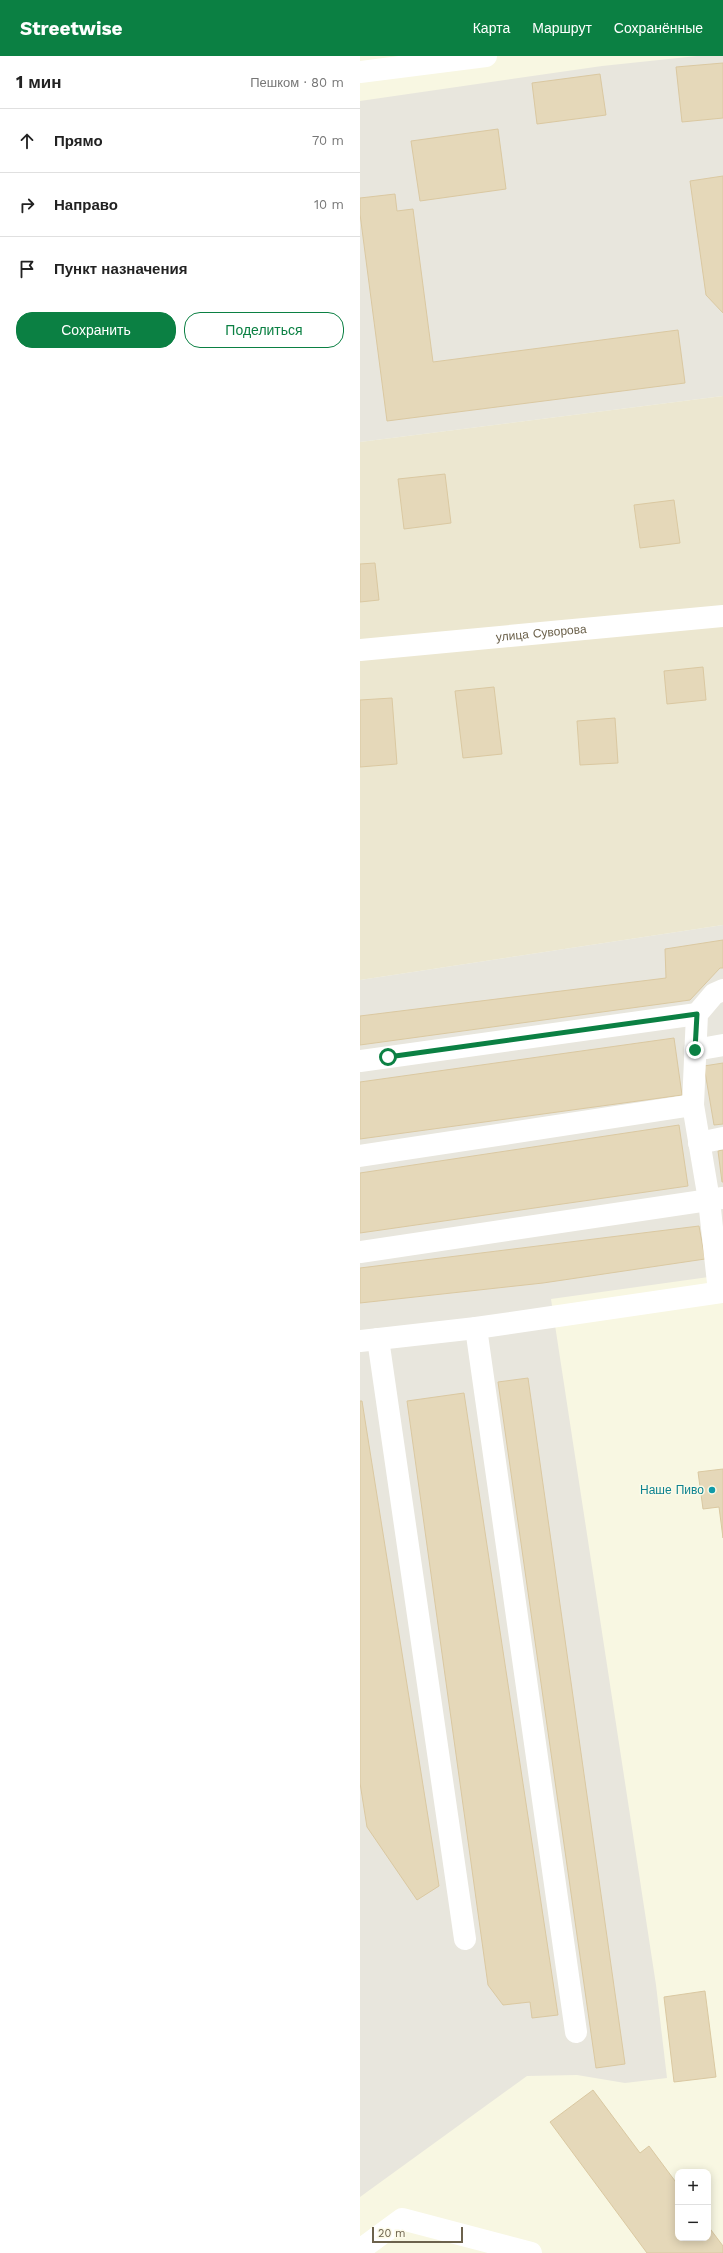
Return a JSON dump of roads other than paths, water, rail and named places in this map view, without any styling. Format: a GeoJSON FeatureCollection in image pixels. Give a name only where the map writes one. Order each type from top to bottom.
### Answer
{"type":"FeatureCollection","features":[{"type":"Feature","properties":{"kind":"street"},"geometry":{"type":"LineString","coordinates":[[360,72],[486,56]]}},
{"type":"Feature","properties":{"kind":"street","name":"улица Суворова"},"geometry":{"type":"LineString","coordinates":[[360,650],[723,616]]}},
{"type":"Feature","properties":{"kind":"street"},"geometry":{"type":"LineString","coordinates":[[465,1939],[369,1340],[476,1328],[721,1292],[716,1199],[699,1142],[692,1105],[697,1014],[714,994],[723,990]]}},
{"type":"Feature","properties":{"kind":"street"},"geometry":{"type":"LineString","coordinates":[[360,1061],[697,1014]]}},
{"type":"Feature","properties":{"kind":"street"},"geometry":{"type":"LineString","coordinates":[[695,1050],[723,1045]]}},
{"type":"Feature","properties":{"kind":"street"},"geometry":{"type":"LineString","coordinates":[[360,1156],[692,1105]]}},
{"type":"Feature","properties":{"kind":"street"},"geometry":{"type":"LineString","coordinates":[[699,1142],[723,1138]]}},
{"type":"Feature","properties":{"kind":"street"},"geometry":{"type":"LineString","coordinates":[[360,1252],[716,1199]]}},
{"type":"Feature","properties":{"kind":"street"},"geometry":{"type":"LineString","coordinates":[[476,1328],[576,2032]]}},
{"type":"Feature","properties":{"kind":"street"},"geometry":{"type":"LineString","coordinates":[[360,2250],[402,2219],[531,2253]]}},
{"type":"Feature","properties":{"kind":"place","name":"Наше Пиво"},"geometry":{"type":"Point","coordinates":[712,1490]}}]}
